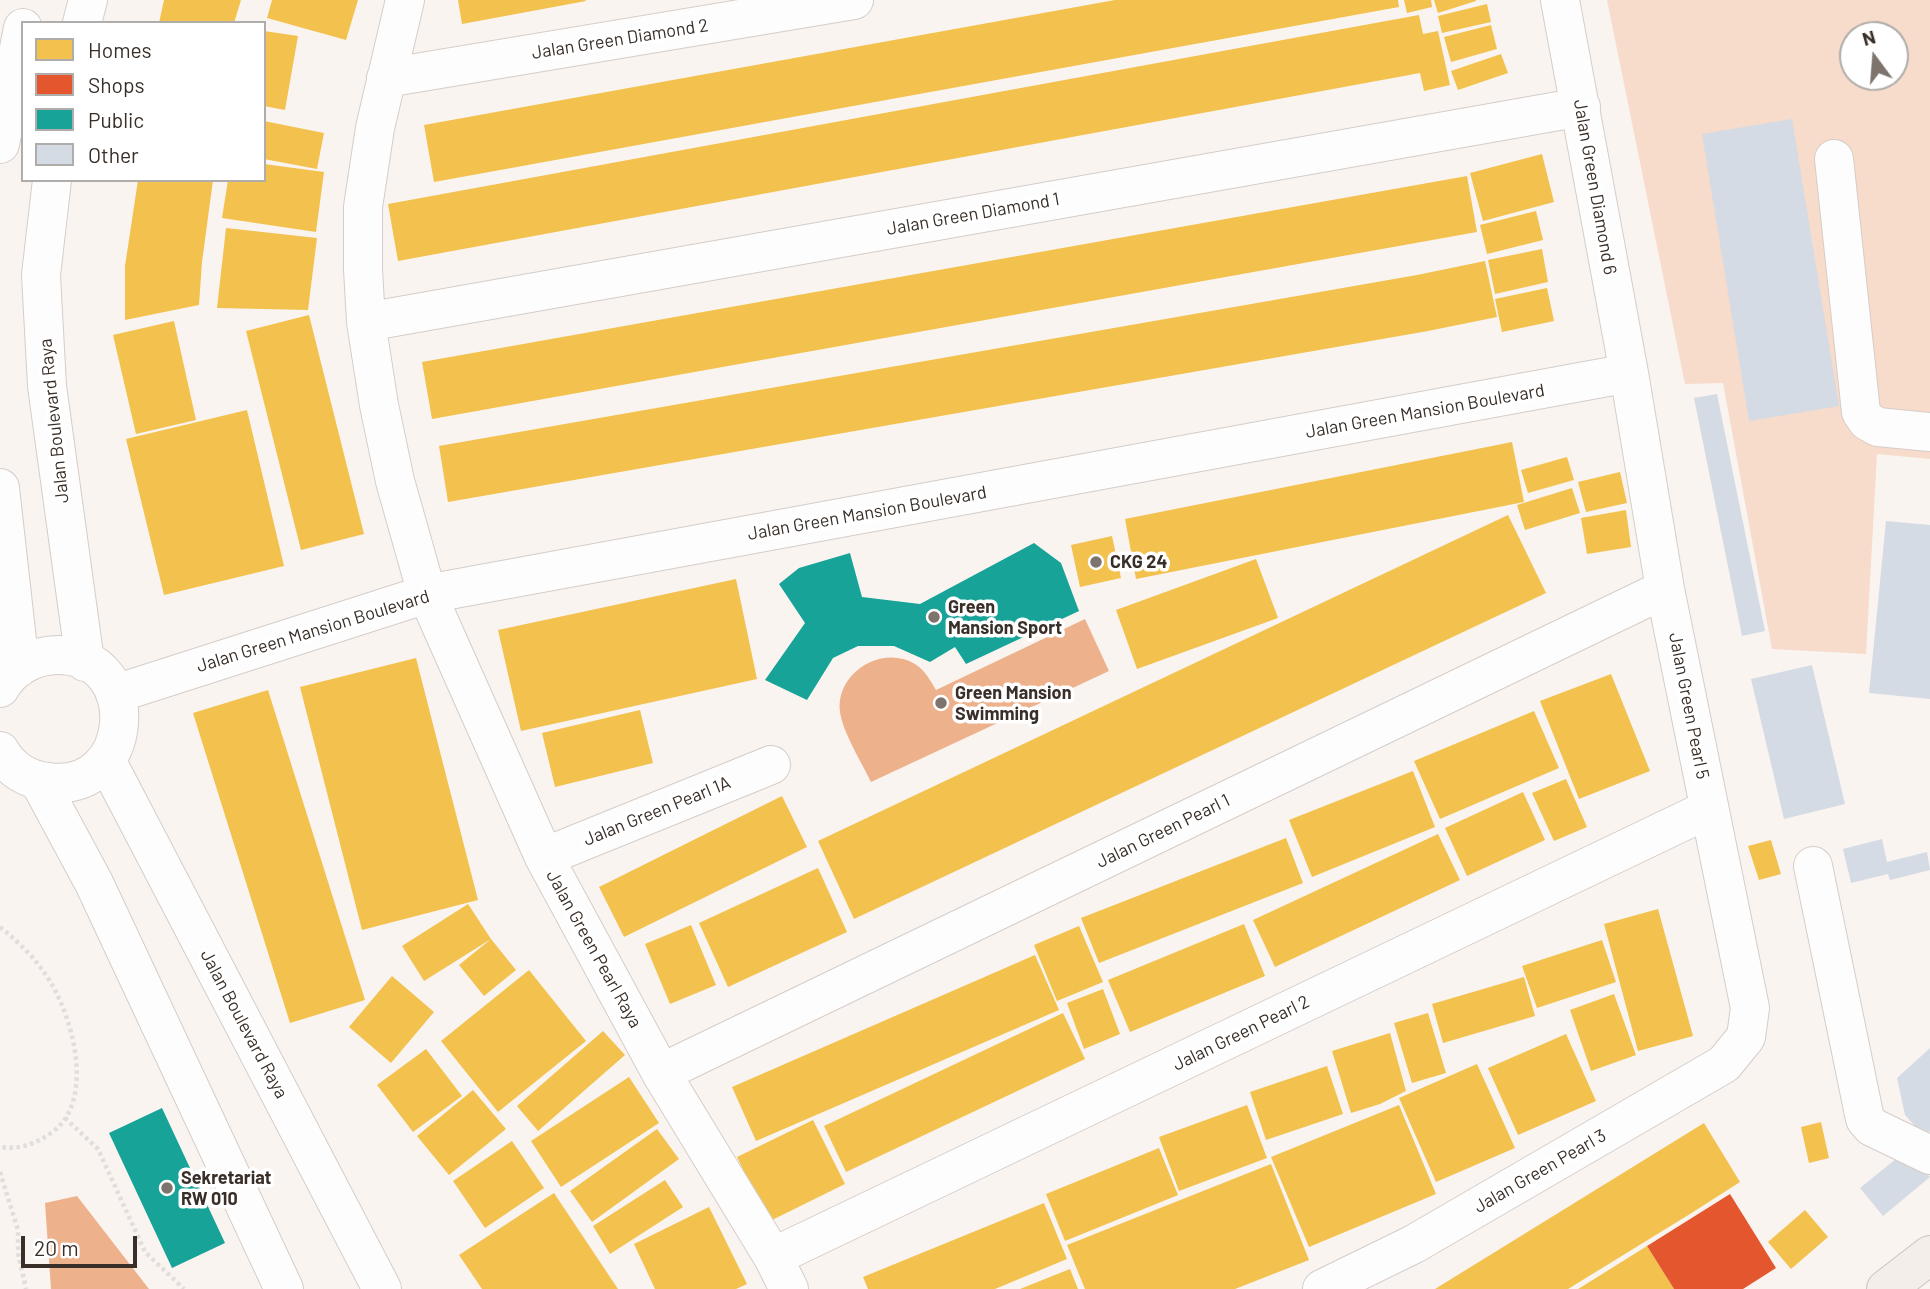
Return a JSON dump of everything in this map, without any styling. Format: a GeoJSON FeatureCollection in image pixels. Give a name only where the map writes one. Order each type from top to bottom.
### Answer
{"type":"FeatureCollection","features":[{"type":"Feature","properties":{"kind":"highway"},"geometry":{"type":"LineString","coordinates":[[1886,1289],[1930,1255]]}},
{"type":"Feature","properties":{"kind":"street"},"geometry":{"type":"LineString","coordinates":[[25,21],[30,0]]}},
{"type":"Feature","properties":{"kind":"street"},"geometry":{"type":"LineString","coordinates":[[83,21],[88,0]]}},
{"type":"Feature","properties":{"kind":"street","name":"Jalan Green Pearl Raya"},"geometry":{"type":"LineString","coordinates":[[405,0],[375,128],[363,207],[363,269],[366,322],[379,405],[395,481],[427,594],[544,857],[661,1073],[781,1273]]}},
{"type":"Feature","properties":{"kind":"street","name":"Jalan Green Diamond 2"},"geometry":{"type":"LineString","coordinates":[[386,78],[855,0]]}},
{"type":"Feature","properties":{"kind":"street","name":"Jalan Green Diamond 6"},"geometry":{"type":"LineString","coordinates":[[1560,0],[1629,373]]}},
{"type":"Feature","properties":{"kind":"street"},"geometry":{"type":"LineString","coordinates":[[0,144],[21,38]]}},
{"type":"Feature","properties":{"kind":"street","name":"Jalan Green Diamond 1"},"geometry":{"type":"LineString","coordinates":[[366,322],[1581,107]]}},
{"type":"Feature","properties":{"kind":"street"},"geometry":{"type":"LineString","coordinates":[[1835,159],[1861,412],[1867,421],[1878,427],[1930,432]]}},
{"type":"Feature","properties":{"kind":"street","name":"Jalan Boulevard Raya"},"geometry":{"type":"LineString","coordinates":[[52,182],[41,275],[47,387],[85,662]]}},
{"type":"Feature","properties":{"kind":"street","name":"Jalan Green Pearl 5"},"geometry":{"type":"LineString","coordinates":[[1629,373],[1665,589],[1750,1008],[1746,1037]]}},
{"type":"Feature","properties":{"kind":"street","name":"Jalan Green Mansion Boulevard"},"geometry":{"type":"LineString","coordinates":[[116,694],[427,594],[1629,373]]}},
{"type":"Feature","properties":{"kind":"street"},"geometry":{"type":"LineString","coordinates":[[0,488],[10,678]]}},
{"type":"Feature","properties":{"kind":"street","name":"Jalan Green Pearl 1"},"geometry":{"type":"LineString","coordinates":[[661,1073],[1665,589]]}},
{"type":"Feature","properties":{"kind":"street"},"geometry":{"type":"LineString","coordinates":[[0,751],[18,772],[39,781],[57,784],[76,780],[92,772],[106,760],[120,728],[116,694],[103,675],[85,662],[57,655],[37,658],[10,678]]}},
{"type":"Feature","properties":{"kind":"street","name":"Jalan Boulevard Raya"},"geometry":{"type":"LineString","coordinates":[[106,760],[383,1289]]}},
{"type":"Feature","properties":{"kind":"street","name":"Jalan Green Pearl 1A"},"geometry":{"type":"LineString","coordinates":[[544,857],[771,765]]}},
{"type":"Feature","properties":{"kind":"street"},"geometry":{"type":"LineString","coordinates":[[39,781],[94,883],[284,1289]]}},
{"type":"Feature","properties":{"kind":"street","name":"Jalan Green Pearl 2"},"geometry":{"type":"LineString","coordinates":[[781,1273],[1709,809]]}},
{"type":"Feature","properties":{"kind":"street"},"geometry":{"type":"LineString","coordinates":[[1813,866],[1865,1119],[1872,1127],[1930,1155]]}},
{"type":"Feature","properties":{"kind":"street","name":"Jalan Green Pearl 3"},"geometry":{"type":"LineString","coordinates":[[1322,1289],[1414,1244],[1724,1064],[1746,1037]]}},
{"type":"Feature","properties":{"kind":"path"},"geometry":{"type":"LineString","coordinates":[[0,927],[37,962],[52,984],[64,1008],[72,1034],[76,1074],[73,1103],[56,1130],[27,1146],[0,1147]]}},
{"type":"Feature","properties":{"kind":"path"},"geometry":{"type":"LineString","coordinates":[[65,1118],[98,1149],[145,1252],[184,1289]]}},
{"type":"Feature","properties":{"kind":"path"},"geometry":{"type":"LineString","coordinates":[[0,1172],[18,1230],[18,1253],[26,1289]]}},
{"type":"Feature","properties":{"kind":"shaded area"},"geometry":{"type":"Polygon","coordinates":[[[1607,0],[1930,0],[1930,459],[1877,454],[1866,654],[1772,649],[1723,383],[1685,384],[1607,0]]]}},
{"type":"Feature","properties":{"kind":"shaded area","name":"Green Mansion Swimming"},"geometry":{"type":"Polygon","coordinates":[[[1085,619],[1109,671],[871,782],[849,738],[840,712],[840,698],[845,685],[863,666],[875,660],[902,659],[922,669],[936,690],[1085,619]]]}},
{"type":"Feature","properties":{"kind":"shaded area"},"geometry":{"type":"Polygon","coordinates":[[[77,1196],[149,1289],[51,1289],[45,1203],[77,1196]]]}},
{"type":"Feature","properties":{"kind":"building: Homes"},"geometry":{"type":"Polygon","coordinates":[[[164,0],[241,0],[235,21],[159,21],[164,0]]]}},
{"type":"Feature","properties":{"kind":"building: Homes"},"geometry":{"type":"Polygon","coordinates":[[[272,0],[358,0],[346,40],[267,18],[272,0]]]}},
{"type":"Feature","properties":{"kind":"building: Homes"},"geometry":{"type":"Polygon","coordinates":[[[458,0],[585,0],[586,1],[462,24],[458,0]]]}},
{"type":"Feature","properties":{"kind":"building: Homes"},"geometry":{"type":"Polygon","coordinates":[[[1115,0],[1398,0],[1399,7],[434,182],[424,125],[1115,0]]]}},
{"type":"Feature","properties":{"kind":"building: Homes"},"geometry":{"type":"Polygon","coordinates":[[[1404,0],[1431,0],[1432,7],[1407,13],[1404,0]]]}},
{"type":"Feature","properties":{"kind":"building: Homes"},"geometry":{"type":"Polygon","coordinates":[[[1434,0],[1476,0],[1476,1],[1438,13],[1434,0]]]}},
{"type":"Feature","properties":{"kind":"building: Homes"},"geometry":{"type":"Polygon","coordinates":[[[1487,4],[1491,22],[1442,33],[1438,16],[1487,4]]]}},
{"type":"Feature","properties":{"kind":"building: Homes"},"geometry":{"type":"Polygon","coordinates":[[[1419,15],[1423,34],[1438,31],[1450,85],[1424,91],[1420,73],[398,261],[388,204],[1419,15]]]}},
{"type":"Feature","properties":{"kind":"building: Homes"},"geometry":{"type":"Polygon","coordinates":[[[1491,25],[1497,49],[1451,62],[1444,37],[1491,25]]]}},
{"type":"Feature","properties":{"kind":"building: Homes"},"geometry":{"type":"Polygon","coordinates":[[[266,31],[298,36],[285,110],[266,106],[266,31]]]}},
{"type":"Feature","properties":{"kind":"building: Homes"},"geometry":{"type":"Polygon","coordinates":[[[1501,54],[1508,73],[1458,90],[1451,71],[1501,54]]]}},
{"type":"Feature","properties":{"kind":"building: Homes"},"geometry":{"type":"Polygon","coordinates":[[[266,121],[324,133],[317,169],[266,159],[266,121]]]}},
{"type":"Feature","properties":{"kind":"building: Homes"},"geometry":{"type":"Polygon","coordinates":[[[1542,154],[1554,202],[1483,221],[1470,173],[1542,154]]]}},
{"type":"Feature","properties":{"kind":"building: Homes"},"geometry":{"type":"Polygon","coordinates":[[[266,164],[324,172],[316,232],[222,218],[228,182],[266,182],[266,164]]]}},
{"type":"Feature","properties":{"kind":"building: Homes"},"geometry":{"type":"Polygon","coordinates":[[[1467,176],[1477,232],[432,419],[422,362],[1467,176]]]}},
{"type":"Feature","properties":{"kind":"building: Homes"},"geometry":{"type":"Polygon","coordinates":[[[138,182],[213,182],[199,305],[125,320],[125,266],[138,182]]]}},
{"type":"Feature","properties":{"kind":"building: Homes"},"geometry":{"type":"Polygon","coordinates":[[[1536,211],[1543,240],[1487,254],[1480,225],[1536,211]]]}},
{"type":"Feature","properties":{"kind":"building: Homes"},"geometry":{"type":"Polygon","coordinates":[[[226,228],[317,238],[308,310],[217,308],[226,228]]]}},
{"type":"Feature","properties":{"kind":"building: Homes"},"geometry":{"type":"Polygon","coordinates":[[[1542,249],[1548,282],[1495,294],[1488,260],[1542,249]]]}},
{"type":"Feature","properties":{"kind":"building: Homes"},"geometry":{"type":"Polygon","coordinates":[[[1485,261],[1497,317],[448,502],[439,446],[1485,261]]]}},
{"type":"Feature","properties":{"kind":"building: Homes"},"geometry":{"type":"Polygon","coordinates":[[[1547,288],[1554,321],[1502,332],[1495,299],[1547,288]]]}},
{"type":"Feature","properties":{"kind":"building: Homes"},"geometry":{"type":"Polygon","coordinates":[[[309,315],[364,534],[301,550],[246,331],[309,315]]]}},
{"type":"Feature","properties":{"kind":"building: Homes"},"geometry":{"type":"Polygon","coordinates":[[[174,321],[196,420],[136,434],[113,335],[174,321]]]}},
{"type":"Feature","properties":{"kind":"building: Homes"},"geometry":{"type":"Polygon","coordinates":[[[247,410],[284,566],[164,595],[126,439],[247,410]]]}},
{"type":"Feature","properties":{"kind":"building: Homes"},"geometry":{"type":"Polygon","coordinates":[[[1512,442],[1524,502],[1136,579],[1125,519],[1512,442]]]}},
{"type":"Feature","properties":{"kind":"building: Homes"},"geometry":{"type":"Polygon","coordinates":[[[1567,457],[1574,480],[1528,493],[1521,470],[1567,457]]]}},
{"type":"Feature","properties":{"kind":"building: Homes"},"geometry":{"type":"Polygon","coordinates":[[[1620,472],[1627,503],[1586,512],[1578,482],[1620,472]]]}},
{"type":"Feature","properties":{"kind":"building: Homes"},"geometry":{"type":"Polygon","coordinates":[[[1572,488],[1580,513],[1525,530],[1517,505],[1572,488]]]}},
{"type":"Feature","properties":{"kind":"building: Homes"},"geometry":{"type":"Polygon","coordinates":[[[1626,510],[1631,547],[1587,554],[1581,518],[1626,510]]]}},
{"type":"Feature","properties":{"kind":"building: Homes"},"geometry":{"type":"Polygon","coordinates":[[[1508,515],[1546,593],[854,919],[818,841],[1508,515]]]}},
{"type":"Feature","properties":{"kind":"building: Homes","name":"CKG 24"},"geometry":{"type":"Polygon","coordinates":[[[1112,536],[1121,578],[1080,587],[1071,545],[1112,536]]]}},
{"type":"Feature","properties":{"kind":"building: Homes"},"geometry":{"type":"Polygon","coordinates":[[[1256,559],[1278,618],[1137,669],[1116,610],[1256,559]]]}},
{"type":"Feature","properties":{"kind":"building: Homes"},"geometry":{"type":"Polygon","coordinates":[[[736,579],[757,679],[521,731],[498,630],[736,579]]]}},
{"type":"Feature","properties":{"kind":"building: Homes"},"geometry":{"type":"Polygon","coordinates":[[[416,658],[478,900],[362,930],[300,687],[416,658]]]}},
{"type":"Feature","properties":{"kind":"building: Homes"},"geometry":{"type":"Polygon","coordinates":[[[1611,674],[1650,771],[1579,799],[1540,701],[1611,674]]]}},
{"type":"Feature","properties":{"kind":"building: Homes"},"geometry":{"type":"Polygon","coordinates":[[[268,690],[365,1000],[290,1023],[193,713],[268,690]]]}},
{"type":"Feature","properties":{"kind":"building: Homes"},"geometry":{"type":"Polygon","coordinates":[[[640,710],[653,763],[555,787],[542,733],[640,710]]]}},
{"type":"Feature","properties":{"kind":"building: Homes"},"geometry":{"type":"Polygon","coordinates":[[[1534,711],[1559,768],[1440,819],[1414,761],[1534,711]]]}},
{"type":"Feature","properties":{"kind":"building: Homes"},"geometry":{"type":"Polygon","coordinates":[[[1413,771],[1435,827],[1312,877],[1289,820],[1413,771]]]}},
{"type":"Feature","properties":{"kind":"building: Homes"},"geometry":{"type":"Polygon","coordinates":[[[1566,779],[1587,827],[1554,841],[1532,793],[1566,779]]]}},
{"type":"Feature","properties":{"kind":"building: Homes"},"geometry":{"type":"Polygon","coordinates":[[[1523,792],[1545,840],[1467,876],[1445,828],[1523,792]]]}},
{"type":"Feature","properties":{"kind":"building: Homes"},"geometry":{"type":"Polygon","coordinates":[[[782,796],[807,847],[624,937],[599,887],[782,796]]]}},
{"type":"Feature","properties":{"kind":"building: Homes"},"geometry":{"type":"Polygon","coordinates":[[[1438,834],[1460,880],[1275,967],[1253,920],[1438,834]]]}},
{"type":"Feature","properties":{"kind":"building: Homes"},"geometry":{"type":"Polygon","coordinates":[[[1286,838],[1303,883],[1099,963],[1081,918],[1286,838]]]}},
{"type":"Feature","properties":{"kind":"building: Homes"},"geometry":{"type":"Polygon","coordinates":[[[1771,840],[1781,874],[1759,880],[1748,846],[1771,840]]]}},
{"type":"Feature","properties":{"kind":"building: Homes"},"geometry":{"type":"Polygon","coordinates":[[[818,868],[847,932],[728,987],[699,923],[818,868]]]}},
{"type":"Feature","properties":{"kind":"building: Homes"},"geometry":{"type":"Polygon","coordinates":[[[468,904],[491,939],[424,981],[402,946],[468,904]]]}},
{"type":"Feature","properties":{"kind":"building: Homes"},"geometry":{"type":"Polygon","coordinates":[[[1658,909],[1693,1036],[1638,1051],[1604,924],[1658,909]]]}},
{"type":"Feature","properties":{"kind":"building: Homes"},"geometry":{"type":"Polygon","coordinates":[[[1244,924],[1265,976],[1130,1032],[1108,980],[1244,924]]]}},
{"type":"Feature","properties":{"kind":"building: Homes"},"geometry":{"type":"Polygon","coordinates":[[[691,925],[716,985],[670,1004],[645,944],[691,925]]]}},
{"type":"Feature","properties":{"kind":"building: Homes"},"geometry":{"type":"Polygon","coordinates":[[[1079,926],[1103,982],[1057,1001],[1034,945],[1079,926]]]}},
{"type":"Feature","properties":{"kind":"building: Homes"},"geometry":{"type":"Polygon","coordinates":[[[491,939],[516,970],[484,996],[459,965],[491,939]]]}},
{"type":"Feature","properties":{"kind":"building: Homes"},"geometry":{"type":"Polygon","coordinates":[[[1602,940],[1616,982],[1537,1008],[1522,966],[1602,940]]]}},
{"type":"Feature","properties":{"kind":"building: Homes"},"geometry":{"type":"Polygon","coordinates":[[[1035,955],[1059,1010],[756,1141],[732,1087],[1035,955]]]}},
{"type":"Feature","properties":{"kind":"building: Homes"},"geometry":{"type":"Polygon","coordinates":[[[529,970],[586,1041],[498,1112],[441,1041],[529,970]]]}},
{"type":"Feature","properties":{"kind":"building: Homes"},"geometry":{"type":"Polygon","coordinates":[[[392,976],[434,1012],[391,1063],[349,1027],[392,976]]]}},
{"type":"Feature","properties":{"kind":"building: Homes"},"geometry":{"type":"Polygon","coordinates":[[[1524,977],[1535,1016],[1443,1043],[1432,1004],[1524,977]]]}},
{"type":"Feature","properties":{"kind":"building: Homes"},"geometry":{"type":"Polygon","coordinates":[[[1103,989],[1120,1034],[1084,1049],[1067,1003],[1103,989]]]}},
{"type":"Feature","properties":{"kind":"building: Homes"},"geometry":{"type":"Polygon","coordinates":[[[1614,994],[1636,1055],[1591,1071],[1570,1010],[1614,994]]]}},
{"type":"Feature","properties":{"kind":"building: Homes"},"geometry":{"type":"Polygon","coordinates":[[[1063,1013],[1085,1059],[846,1172],[824,1126],[1063,1013]]]}},
{"type":"Feature","properties":{"kind":"building: Homes"},"geometry":{"type":"Polygon","coordinates":[[[1428,1013],[1446,1073],[1412,1083],[1394,1023],[1428,1013]]]}},
{"type":"Feature","properties":{"kind":"building: Homes"},"geometry":{"type":"Polygon","coordinates":[[[603,1031],[625,1055],[538,1131],[517,1106],[603,1031]]]}},
{"type":"Feature","properties":{"kind":"building: Homes"},"geometry":{"type":"Polygon","coordinates":[[[1390,1033],[1406,1091],[1380,1104],[1351,1113],[1332,1051],[1390,1033]]]}},
{"type":"Feature","properties":{"kind":"building: Homes"},"geometry":{"type":"Polygon","coordinates":[[[1566,1034],[1596,1101],[1518,1135],[1488,1068],[1566,1034]]]}},
{"type":"Feature","properties":{"kind":"building: Homes"},"geometry":{"type":"Polygon","coordinates":[[[426,1049],[462,1096],[413,1132],[377,1085],[426,1049]]]}},
{"type":"Feature","properties":{"kind":"building: Homes"},"geometry":{"type":"Polygon","coordinates":[[[1477,1064],[1515,1148],[1436,1182],[1399,1098],[1477,1064]]]}},
{"type":"Feature","properties":{"kind":"building: Homes"},"geometry":{"type":"Polygon","coordinates":[[[1327,1066],[1343,1114],[1266,1140],[1250,1092],[1327,1066]]]}},
{"type":"Feature","properties":{"kind":"building: Homes"},"geometry":{"type":"Polygon","coordinates":[[[629,1077],[659,1123],[561,1187],[531,1141],[629,1077]]]}},
{"type":"Feature","properties":{"kind":"building: Homes"},"geometry":{"type":"Polygon","coordinates":[[[473,1090],[506,1129],[449,1175],[417,1136],[473,1090]]]}},
{"type":"Feature","properties":{"kind":"building: Homes"},"geometry":{"type":"Polygon","coordinates":[[[1247,1105],[1267,1158],[1179,1191],[1159,1137],[1247,1105]]]}},
{"type":"Feature","properties":{"kind":"building: Homes"},"geometry":{"type":"Polygon","coordinates":[[[1399,1105],[1436,1194],[1309,1247],[1271,1157],[1399,1105]]]}},
{"type":"Feature","properties":{"kind":"building: Homes"},"geometry":{"type":"Polygon","coordinates":[[[813,1120],[845,1184],[768,1222],[737,1157],[813,1120]]]}},
{"type":"Feature","properties":{"kind":"building: Homes"},"geometry":{"type":"Polygon","coordinates":[[[1821,1122],[1829,1158],[1809,1163],[1801,1127],[1821,1122]]]}},
{"type":"Feature","properties":{"kind":"building: Homes"},"geometry":{"type":"Polygon","coordinates":[[[1704,1123],[1740,1182],[1690,1214],[1568,1289],[1435,1289],[1704,1123]]]}},
{"type":"Feature","properties":{"kind":"building: Homes"},"geometry":{"type":"Polygon","coordinates":[[[657,1129],[679,1159],[592,1222],[570,1191],[657,1129]]]}},
{"type":"Feature","properties":{"kind":"building: Homes"},"geometry":{"type":"Polygon","coordinates":[[[512,1141],[544,1188],[485,1228],[453,1181],[512,1141]]]}},
{"type":"Feature","properties":{"kind":"building: Homes"},"geometry":{"type":"Polygon","coordinates":[[[1159,1148],[1178,1195],[1065,1241],[1046,1194],[1159,1148]]]}},
{"type":"Feature","properties":{"kind":"building: Homes"},"geometry":{"type":"Polygon","coordinates":[[[1271,1164],[1309,1260],[1235,1289],[1085,1289],[1067,1245],[1271,1164]]]}},
{"type":"Feature","properties":{"kind":"building: Homes"},"geometry":{"type":"Polygon","coordinates":[[[665,1180],[683,1207],[610,1254],[593,1226],[665,1180]]]}},
{"type":"Feature","properties":{"kind":"building: Homes"},"geometry":{"type":"Polygon","coordinates":[[[554,1193],[618,1289],[482,1289],[459,1255],[554,1193]]]}},
{"type":"Feature","properties":{"kind":"building: Homes"},"geometry":{"type":"Polygon","coordinates":[[[1044,1203],[1067,1259],[995,1289],[868,1289],[863,1277],[1044,1203]]]}},
{"type":"Feature","properties":{"kind":"building: Homes"},"geometry":{"type":"Polygon","coordinates":[[[709,1207],[747,1284],[736,1289],[655,1289],[634,1244],[709,1207]]]}},
{"type":"Feature","properties":{"kind":"building: Homes"},"geometry":{"type":"Polygon","coordinates":[[[1805,1210],[1828,1237],[1791,1269],[1768,1242],[1805,1210]]]}},
{"type":"Feature","properties":{"kind":"building: Homes"},"geometry":{"type":"Polygon","coordinates":[[[1647,1246],[1674,1289],[1578,1289],[1583,1286],[1647,1246]]]}},
{"type":"Feature","properties":{"kind":"building: Homes"},"geometry":{"type":"Polygon","coordinates":[[[1070,1269],[1078,1289],[1020,1289],[1070,1269]]]}},
{"type":"Feature","properties":{"kind":"building: Shops"},"geometry":{"type":"Polygon","coordinates":[[[1730,1194],[1776,1268],[1743,1289],[1674,1289],[1647,1246],[1730,1194]]]}},
{"type":"Feature","properties":{"kind":"building: Public","name":"Green Mansion Sport"},"geometry":{"type":"Polygon","coordinates":[[[1034,543],[1061,563],[1079,611],[966,664],[955,647],[930,662],[894,646],[858,646],[833,658],[807,700],[765,680],[805,623],[779,584],[799,568],[850,553],[862,597],[920,604],[1034,543]]]}},
{"type":"Feature","properties":{"kind":"building: Public","name":"Sekretariat RW 010"},"geometry":{"type":"Polygon","coordinates":[[[162,1108],[225,1243],[172,1268],[109,1133],[162,1108]]]}},
{"type":"Feature","properties":{"kind":"building: Other"},"geometry":{"type":"Polygon","coordinates":[[[1792,119],[1839,406],[1749,421],[1702,134],[1792,119]]]}},
{"type":"Feature","properties":{"kind":"building: Other"},"geometry":{"type":"Polygon","coordinates":[[[1717,394],[1765,631],[1742,636],[1694,398],[1717,394]]]}},
{"type":"Feature","properties":{"kind":"building: Other"},"geometry":{"type":"Polygon","coordinates":[[[1886,521],[1930,525],[1930,699],[1869,693],[1886,521]]]}},
{"type":"Feature","properties":{"kind":"building: Other"},"geometry":{"type":"Polygon","coordinates":[[[1812,665],[1845,804],[1784,819],[1751,679],[1812,665]]]}},
{"type":"Feature","properties":{"kind":"building: Other"},"geometry":{"type":"Polygon","coordinates":[[[1882,839],[1887,862],[1927,852],[1930,870],[1890,880],[1888,874],[1851,883],[1843,849],[1882,839]]]}},
{"type":"Feature","properties":{"kind":"building: Other"},"geometry":{"type":"Polygon","coordinates":[[[1930,1048],[1930,1131],[1924,1136],[1905,1115],[1897,1078],[1930,1048]]]}},
{"type":"Feature","properties":{"kind":"building: Other"},"geometry":{"type":"Polygon","coordinates":[[[1907,1150],[1930,1177],[1883,1216],[1860,1188],[1907,1150]]]}},
{"type":"Feature","properties":{"kind":"place","name":"CKG 24"},"geometry":{"type":"Point","coordinates":[1096,562]}},
{"type":"Feature","properties":{"kind":"place","name":"Green Mansion Sport"},"geometry":{"type":"Point","coordinates":[934,617]}},
{"type":"Feature","properties":{"kind":"place","name":"Green Mansion Swimming"},"geometry":{"type":"Point","coordinates":[941,703]}},
{"type":"Feature","properties":{"kind":"place","name":"Sekretariat RW 010"},"geometry":{"type":"Point","coordinates":[167,1188]}}]}
